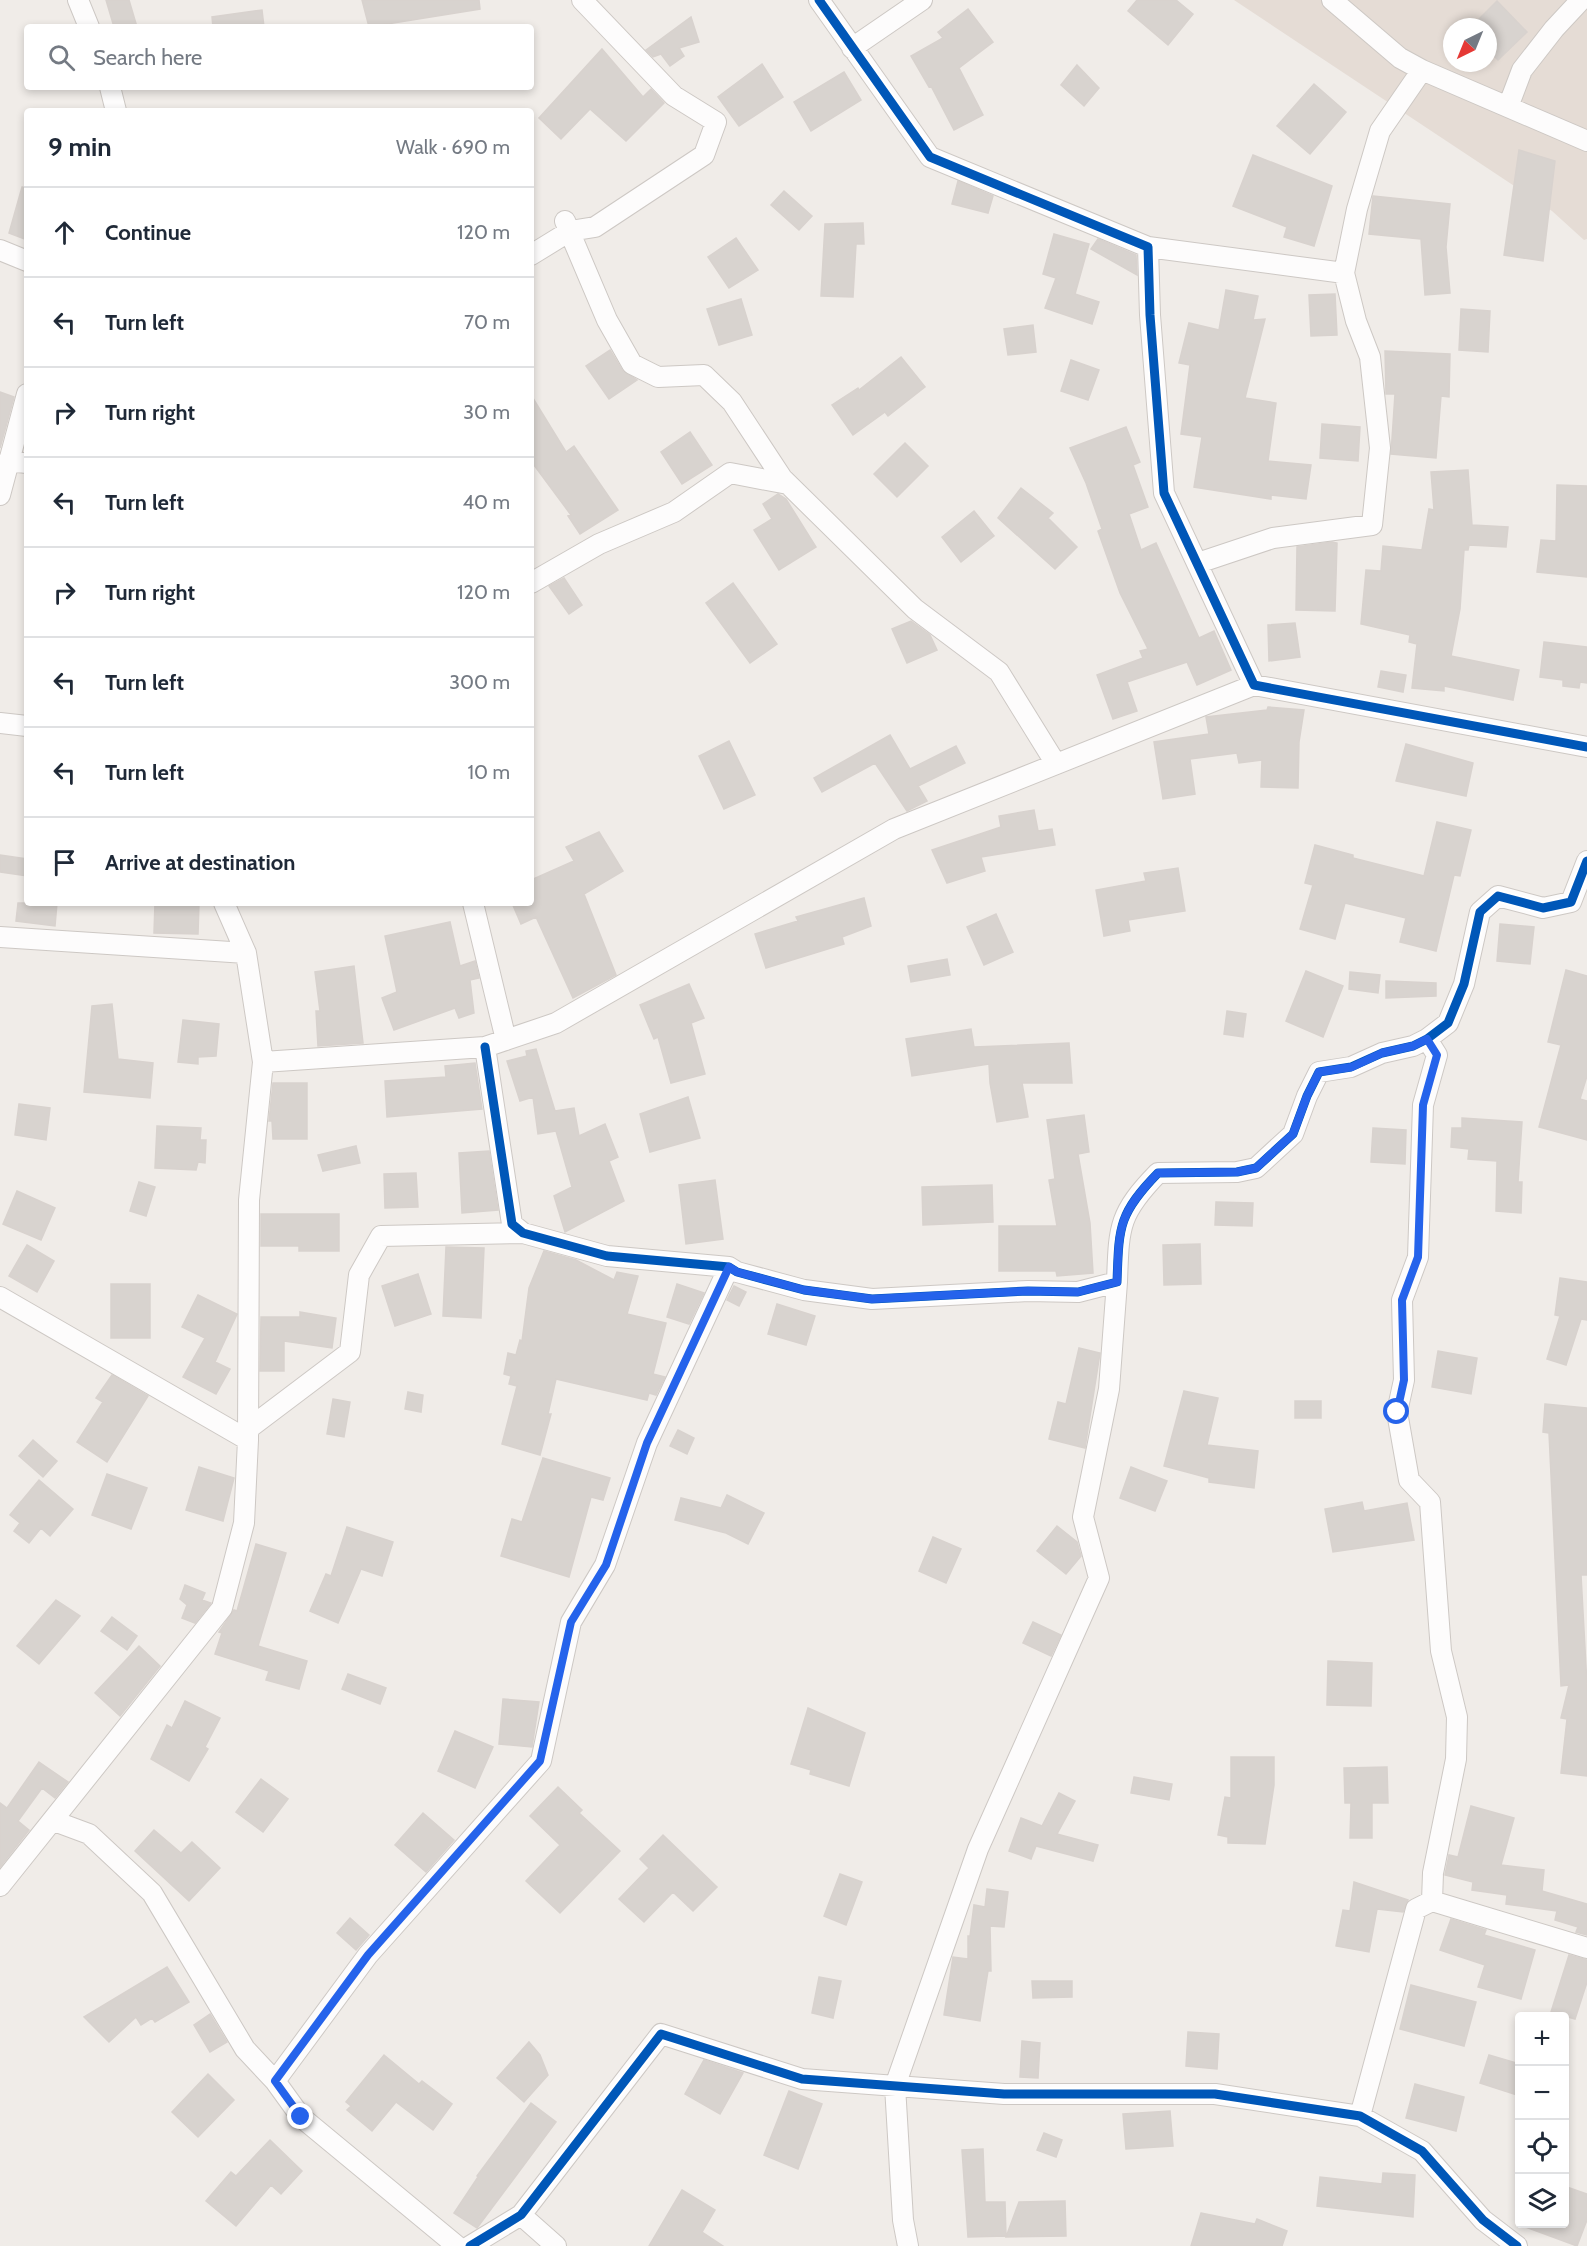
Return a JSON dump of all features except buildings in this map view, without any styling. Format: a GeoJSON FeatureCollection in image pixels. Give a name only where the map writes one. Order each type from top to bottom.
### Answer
{"type":"FeatureCollection","features":[{"type":"Feature","properties":{"kind":"street"},"geometry":{"type":"LineString","coordinates":[[78,0],[88,24]]}},
{"type":"Feature","properties":{"kind":"street"},"geometry":{"type":"LineString","coordinates":[[534,253],[568,226],[595,227],[704,155],[716,122],[674,96],[582,0]]}},
{"type":"Feature","properties":{"kind":"street"},"geometry":{"type":"LineString","coordinates":[[819,0],[930,157],[1148,247],[1344,273]]}},
{"type":"Feature","properties":{"kind":"street"},"geometry":{"type":"LineString","coordinates":[[852,48],[922,0]]}},
{"type":"Feature","properties":{"kind":"street"},"geometry":{"type":"LineString","coordinates":[[1332,0],[1400,58],[1422,70],[1587,141]]}},
{"type":"Feature","properties":{"kind":"street"},"geometry":{"type":"LineString","coordinates":[[1508,106],[1522,70],[1554,29],[1581,0]]}},
{"type":"Feature","properties":{"kind":"street"},"geometry":{"type":"LineString","coordinates":[[1198,563],[1273,538],[1372,525],[1380,448],[1371,368],[1344,273],[1358,209],[1380,131],[1422,70]]}},
{"type":"Feature","properties":{"kind":"street"},"geometry":{"type":"LineString","coordinates":[[111,90],[115,108]]}},
{"type":"Feature","properties":{"kind":"street"},"geometry":{"type":"LineString","coordinates":[[568,226],[606,320],[632,364],[658,377],[704,375],[732,402],[788,484],[915,609],[999,672],[1056,764]]}},
{"type":"Feature","properties":{"kind":"street"},"geometry":{"type":"LineString","coordinates":[[1148,247],[1150,315],[1164,493],[1254,685]]}},
{"type":"Feature","properties":{"kind":"street"},"geometry":{"type":"LineString","coordinates":[[0,250],[24,260]]}},
{"type":"Feature","properties":{"kind":"street"},"geometry":{"type":"LineString","coordinates":[[0,495],[18,462],[24,417]]}},
{"type":"Feature","properties":{"kind":"street"},"geometry":{"type":"LineString","coordinates":[[534,581],[598,544],[674,512],[730,473],[788,484]]}},
{"type":"Feature","properties":{"kind":"street"},"geometry":{"type":"LineString","coordinates":[[263,1062],[485,1047],[556,1023],[894,829],[1254,685],[1587,747]]}},
{"type":"Feature","properties":{"kind":"street"},"geometry":{"type":"LineString","coordinates":[[0,723],[24,726]]}},
{"type":"Feature","properties":{"kind":"street"},"geometry":{"type":"LineString","coordinates":[[908,2246],[903,2220],[895,2086],[978,1849],[1099,1578],[1083,1517],[1109,1389],[1119,1230],[1134,1198],[1158,1173],[1237,1172],[1256,1168],[1293,1134],[1319,1072],[1352,1067],[1382,1053],[1413,1046],[1427,1039],[1448,1023],[1464,984],[1480,912],[1498,896],[1543,908],[1571,902],[1587,861]]}},
{"type":"Feature","properties":{"kind":"street"},"geometry":{"type":"LineString","coordinates":[[0,1886],[222,1608],[244,1523],[248,1434],[249,1200],[263,1062],[246,953],[225,906]]}},
{"type":"Feature","properties":{"kind":"street"},"geometry":{"type":"LineString","coordinates":[[474,906],[506,1040]]}},
{"type":"Feature","properties":{"kind":"street"},"geometry":{"type":"LineString","coordinates":[[0,937],[246,953]]}},
{"type":"Feature","properties":{"kind":"street"},"geometry":{"type":"LineString","coordinates":[[1427,1039],[1437,1055],[1423,1105],[1418,1257],[1402,1300],[1404,1380],[1397,1412],[1408,1480],[1430,1502],[1441,1651],[1457,1717],[1456,1759],[1433,1873],[1432,1901]]}},
{"type":"Feature","properties":{"kind":"street"},"geometry":{"type":"LineString","coordinates":[[485,1047],[512,1224],[523,1233]]}},
{"type":"Feature","properties":{"kind":"street"},"geometry":{"type":"LineString","coordinates":[[248,1434],[350,1352],[359,1275],[381,1236],[523,1233],[607,1256],[729,1267],[737,1272],[804,1290],[872,1299],[1028,1291],[1078,1292],[1117,1282]]}},
{"type":"Feature","properties":{"kind":"street"},"geometry":{"type":"LineString","coordinates":[[275,2081],[368,1955],[540,1761],[571,1622],[606,1565],[647,1443],[729,1267]]}},
{"type":"Feature","properties":{"kind":"street"},"geometry":{"type":"LineString","coordinates":[[0,1297],[248,1434]]}},
{"type":"Feature","properties":{"kind":"street"},"geometry":{"type":"LineString","coordinates":[[54,1821],[89,1834],[152,1893],[245,2049],[275,2081],[301,2117],[457,2246]]}},
{"type":"Feature","properties":{"kind":"street"},"geometry":{"type":"LineString","coordinates":[[1360,2116],[1416,1909],[1432,1901],[1587,1948]]}},
{"type":"Feature","properties":{"kind":"street"},"geometry":{"type":"LineString","coordinates":[[470,2246],[521,2215],[661,2034],[802,2079],[1004,2094],[1215,2094],[1360,2116],[1422,2151],[1483,2220],[1517,2246]]}},
{"type":"Feature","properties":{"kind":"street"},"geometry":{"type":"LineString","coordinates":[[521,2215],[556,2246]]}},
{"type":"Feature","properties":{"kind":"shaded area"},"geometry":{"type":"Polygon","coordinates":[[[1234,0],[1587,0],[1587,239],[1584,240],[1552,211],[1234,0]]]}},
{"type":"Feature","properties":{"kind":"cycle path"},"geometry":{"type":"LineString","coordinates":[[819,0],[930,157],[1148,247],[1150,315],[1164,493],[1254,685],[1587,747]]}},
{"type":"Feature","properties":{"kind":"cycle path"},"geometry":{"type":"LineString","coordinates":[[485,1047],[512,1224],[523,1233],[607,1256],[729,1267],[737,1272],[804,1290],[872,1299],[1028,1291],[1078,1292],[1117,1282],[1123,1222],[1135,1200],[1158,1173],[1237,1172],[1256,1168],[1293,1134],[1319,1072],[1351,1067],[1382,1053],[1413,1046],[1427,1039],[1448,1023],[1464,984],[1480,912],[1498,896],[1543,908],[1571,902],[1587,861]]}},
{"type":"Feature","properties":{"kind":"cycle path"},"geometry":{"type":"LineString","coordinates":[[470,2246],[521,2215],[661,2034],[802,2079],[1004,2094],[1215,2094],[1360,2116],[1422,2151],[1483,2220],[1517,2246]]}},
{"type":"Feature","properties":{"kind":"route"},"geometry":{"type":"LineString","coordinates":[[301,2117],[275,2081],[368,1955],[540,1761],[571,1622],[606,1565],[647,1443],[729,1267],[737,1272],[804,1290],[872,1299],[1028,1291],[1078,1292],[1117,1282],[1119,1230],[1134,1198],[1158,1173],[1237,1172],[1256,1168],[1293,1134],[1319,1072],[1352,1067],[1382,1053],[1413,1046],[1427,1039],[1437,1055],[1423,1105],[1418,1257],[1402,1300],[1404,1380],[1397,1412]]}}]}
